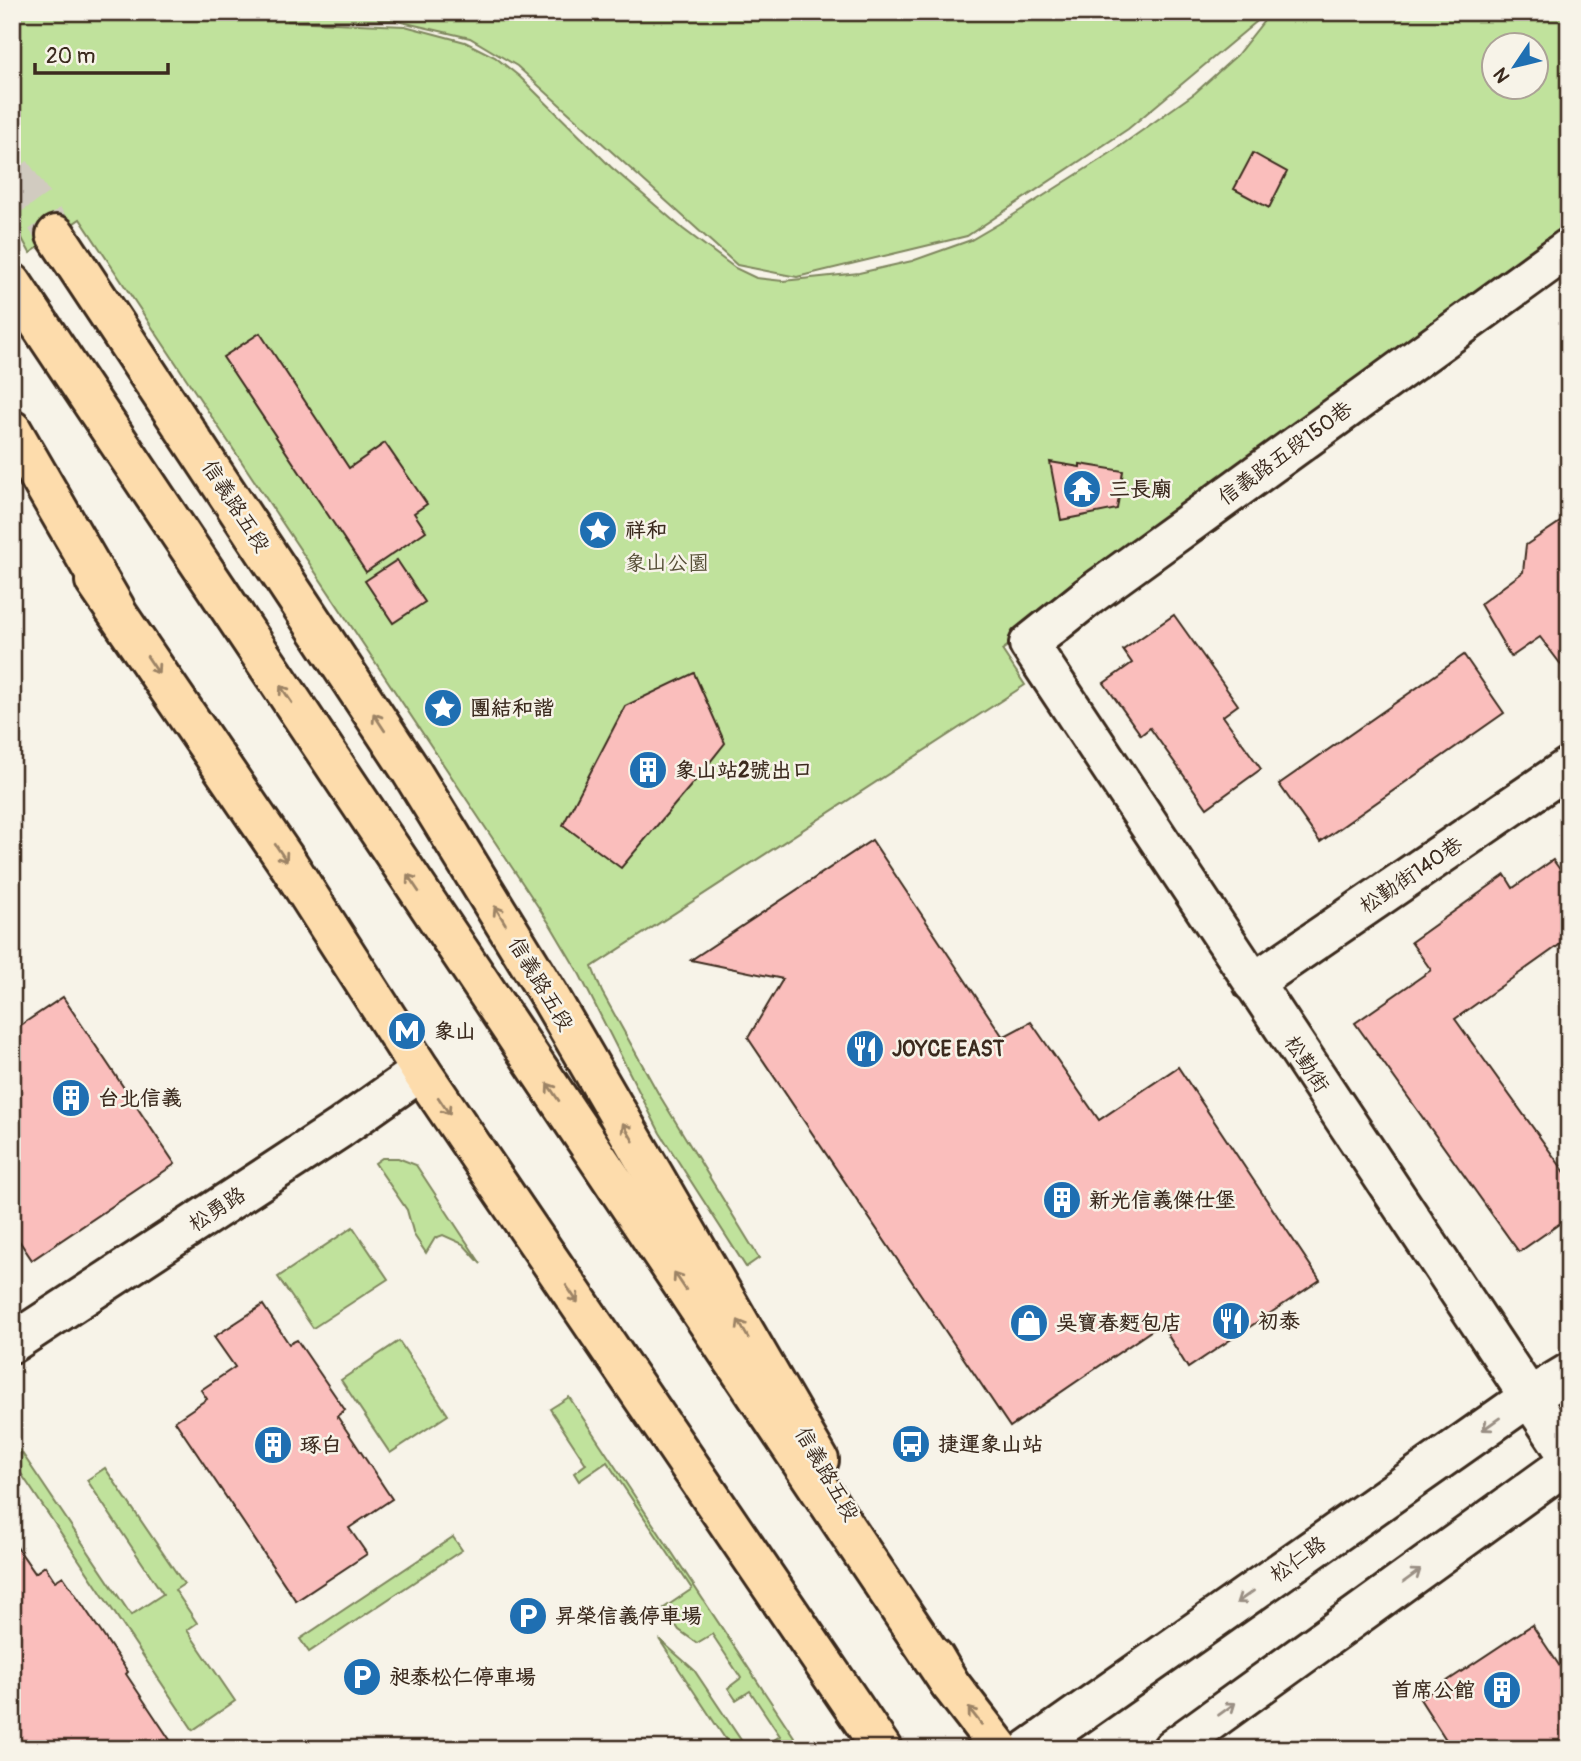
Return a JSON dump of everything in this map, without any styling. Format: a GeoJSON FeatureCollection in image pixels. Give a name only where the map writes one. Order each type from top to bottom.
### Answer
{"type":"FeatureCollection","features":[{"type":"Feature","properties":{"kind":"main road","name":"信義路五段"},"geometry":{"type":"LineString","coordinates":[[56,235],[419,783],[550,998],[950,1684],[1000,1749]]}},
{"type":"Feature","properties":{"kind":"main road"},"geometry":{"type":"LineString","coordinates":[[12,283],[950,1684]]}},
{"type":"Feature","properties":{"kind":"main road"},"geometry":{"type":"LineString","coordinates":[[12,430],[115,608]]}},
{"type":"Feature","properties":{"kind":"main road"},"geometry":{"type":"LineString","coordinates":[[12,461],[289,865],[421,1072],[882,1749]]}},
{"type":"Feature","properties":{"kind":"street","name":"信義路五段150巷"},"geometry":{"type":"LineString","coordinates":[[1047,669],[1029,644],[1089,596],[1569,248]]}},
{"type":"Feature","properties":{"kind":"street","name":"松勤街"},"geometry":{"type":"LineString","coordinates":[[1047,669],[1569,1457]]}},
{"type":"Feature","properties":{"kind":"street","name":"松勤街140巷"},"geometry":{"type":"LineString","coordinates":[[1253,983],[1569,766]]}},
{"type":"Feature","properties":{"kind":"street","name":"松勇路"},"geometry":{"type":"LineString","coordinates":[[12,1343],[327,1137],[421,1072]]}},
{"type":"Feature","properties":{"kind":"street","name":"松仁路"},"geometry":{"type":"LineString","coordinates":[[1029,1749],[1529,1397],[1569,1373]]}},
{"type":"Feature","properties":{"kind":"street"},"geometry":{"type":"LineString","coordinates":[[1172,1749],[1569,1462]]}},
{"type":"Feature","properties":{"kind":"green space","name":"象山公園"},"geometry":{"type":"Polygon","coordinates":[[[12,12],[1268,12],[1128,129],[967,236],[797,277],[737,265],[517,66],[470,38],[393,20],[287,21],[405,26],[465,42],[495,57],[520,77],[611,167],[683,229],[735,268],[756,278],[783,281],[859,273],[912,261],[971,240],[1109,154],[1195,93],[1237,55],[1271,12],[1569,12],[1569,236],[1002,650],[1025,685],[592,967],[602,992],[658,1093],[759,1258],[746,1267],[660,1133],[580,975],[551,926],[80,219],[30,253],[12,220],[12,12]]]}},
{"type":"Feature","properties":{"kind":"green space"},"geometry":{"type":"Polygon","coordinates":[[[382,1158],[398,1158],[416,1165],[481,1264],[463,1244],[443,1235],[435,1238],[426,1253],[414,1235],[407,1210],[375,1163],[382,1158]]]}},
{"type":"Feature","properties":{"kind":"green space"},"geometry":{"type":"Polygon","coordinates":[[[353,1227],[388,1279],[313,1328],[278,1277],[353,1227]]]}},
{"type":"Feature","properties":{"kind":"green space"},"geometry":{"type":"Polygon","coordinates":[[[399,1341],[448,1415],[390,1453],[341,1380],[399,1341]]]}},
{"type":"Feature","properties":{"kind":"green space"},"geometry":{"type":"Polygon","coordinates":[[[569,1397],[802,1749],[769,1749],[766,1745],[780,1736],[750,1691],[736,1700],[728,1688],[741,1678],[712,1634],[697,1643],[679,1630],[664,1608],[692,1589],[607,1462],[579,1481],[574,1473],[586,1464],[550,1409],[569,1397]]]}},
{"type":"Feature","properties":{"kind":"green space"},"geometry":{"type":"Polygon","coordinates":[[[20,1450],[131,1615],[163,1594],[87,1480],[105,1468],[184,1584],[175,1590],[197,1623],[187,1630],[235,1701],[193,1730],[12,1460],[12,1455],[20,1450]]]}},
{"type":"Feature","properties":{"kind":"green space"},"geometry":{"type":"Polygon","coordinates":[[[453,1537],[462,1550],[309,1652],[300,1639],[453,1537]]]}},
{"type":"Feature","properties":{"kind":"green space"},"geometry":{"type":"Polygon","coordinates":[[[659,1639],[694,1670],[747,1749],[732,1749],[659,1639]]]}},
{"type":"Feature","properties":{"kind":"building"},"geometry":{"type":"Polygon","coordinates":[[[1253,153],[1287,172],[1269,208],[1234,189],[1253,153]]]}},
{"type":"Feature","properties":{"kind":"building"},"geometry":{"type":"Polygon","coordinates":[[[260,333],[349,468],[385,443],[427,504],[414,513],[426,531],[366,572],[223,357],[260,333]]]}},
{"type":"Feature","properties":{"kind":"building","name":"三長廟"},"geometry":{"type":"Polygon","coordinates":[[[1050,462],[1123,471],[1117,509],[1061,520],[1050,462]]]}},
{"type":"Feature","properties":{"kind":"building"},"geometry":{"type":"Polygon","coordinates":[[[1569,516],[1569,675],[1540,637],[1511,657],[1480,604],[1523,572],[1526,545],[1569,516]]]}},
{"type":"Feature","properties":{"kind":"building"},"geometry":{"type":"Polygon","coordinates":[[[397,560],[425,602],[393,623],[365,581],[397,560]]]}},
{"type":"Feature","properties":{"kind":"building"},"geometry":{"type":"Polygon","coordinates":[[[1174,615],[1238,705],[1223,716],[1261,769],[1207,808],[1150,728],[1141,735],[1104,683],[1132,663],[1123,650],[1174,615]]]}},
{"type":"Feature","properties":{"kind":"building"},"geometry":{"type":"Polygon","coordinates":[[[1464,655],[1504,713],[1320,842],[1279,784],[1464,655]]]}},
{"type":"Feature","properties":{"kind":"building","name":"象山站2號出口"},"geometry":{"type":"Polygon","coordinates":[[[694,673],[725,743],[621,868],[563,825],[625,706],[694,673]]]}},
{"type":"Feature","properties":{"kind":"building","name":"新光信義傑仕堡"},"geometry":{"type":"Polygon","coordinates":[[[872,840],[1003,1037],[1031,1022],[1099,1120],[1178,1067],[1320,1280],[1188,1368],[1161,1324],[1010,1427],[748,1038],[783,979],[691,960],[872,840]]]}},
{"type":"Feature","properties":{"kind":"building"},"geometry":{"type":"Polygon","coordinates":[[[1553,860],[1569,882],[1569,938],[1455,1019],[1569,1178],[1569,1217],[1519,1252],[1355,1023],[1431,970],[1411,942],[1505,875],[1513,888],[1553,860]]]}},
{"type":"Feature","properties":{"kind":"building","name":"台北信義"},"geometry":{"type":"Polygon","coordinates":[[[63,997],[175,1164],[32,1260],[12,1230],[12,1031],[63,997]]]}},
{"type":"Feature","properties":{"kind":"building","name":"琢白"},"geometry":{"type":"Polygon","coordinates":[[[263,1305],[289,1344],[297,1340],[345,1410],[337,1416],[392,1499],[349,1528],[367,1554],[296,1601],[175,1421],[207,1399],[201,1390],[235,1367],[214,1337],[263,1305]]]}},
{"type":"Feature","properties":{"kind":"building"},"geometry":{"type":"Polygon","coordinates":[[[12,1540],[35,1573],[45,1566],[55,1581],[63,1576],[176,1749],[24,1749],[12,1732],[12,1540]]]}},
{"type":"Feature","properties":{"kind":"building","name":"首席公館"},"geometry":{"type":"Polygon","coordinates":[[[1532,1625],[1569,1680],[1569,1749],[1452,1749],[1420,1699],[1532,1625]]]}},
{"type":"Feature","properties":{"kind":"tunnel"},"geometry":{"type":"LineString","coordinates":[[12,172],[56,235]]}},
{"type":"Feature","properties":{"kind":"place","name":"三長廟"},"geometry":{"type":"Point","coordinates":[1082,489]}},
{"type":"Feature","properties":{"kind":"place","name":"祥和"},"geometry":{"type":"Point","coordinates":[598,530]}},
{"type":"Feature","properties":{"kind":"place","name":"團結和諧"},"geometry":{"type":"Point","coordinates":[443,708]}},
{"type":"Feature","properties":{"kind":"place","name":"象山站2號出口"},"geometry":{"type":"Point","coordinates":[648,770]}},
{"type":"Feature","properties":{"kind":"place","name":"象山"},"geometry":{"type":"Point","coordinates":[407,1031]}},
{"type":"Feature","properties":{"kind":"place","name":"JOYCE EAST"},"geometry":{"type":"Point","coordinates":[865,1049]}},
{"type":"Feature","properties":{"kind":"place","name":"台北信義"},"geometry":{"type":"Point","coordinates":[71,1098]}},
{"type":"Feature","properties":{"kind":"place","name":"新光信義傑仕堡"},"geometry":{"type":"Point","coordinates":[1062,1200]}},
{"type":"Feature","properties":{"kind":"place","name":"初泰"},"geometry":{"type":"Point","coordinates":[1231,1321]}},
{"type":"Feature","properties":{"kind":"place","name":"吳寶春麫包店"},"geometry":{"type":"Point","coordinates":[1029,1323]}},
{"type":"Feature","properties":{"kind":"place","name":"捷運象山站"},"geometry":{"type":"Point","coordinates":[911,1444]}},
{"type":"Feature","properties":{"kind":"place","name":"琢白"},"geometry":{"type":"Point","coordinates":[273,1445]}},
{"type":"Feature","properties":{"kind":"place","name":"昇榮信義停車場"},"geometry":{"type":"Point","coordinates":[528,1616]}},
{"type":"Feature","properties":{"kind":"place","name":"昶泰松仁停車場"},"geometry":{"type":"Point","coordinates":[362,1677]}},
{"type":"Feature","properties":{"kind":"place","name":"首席公館"},"geometry":{"type":"Point","coordinates":[1502,1690]}}]}
